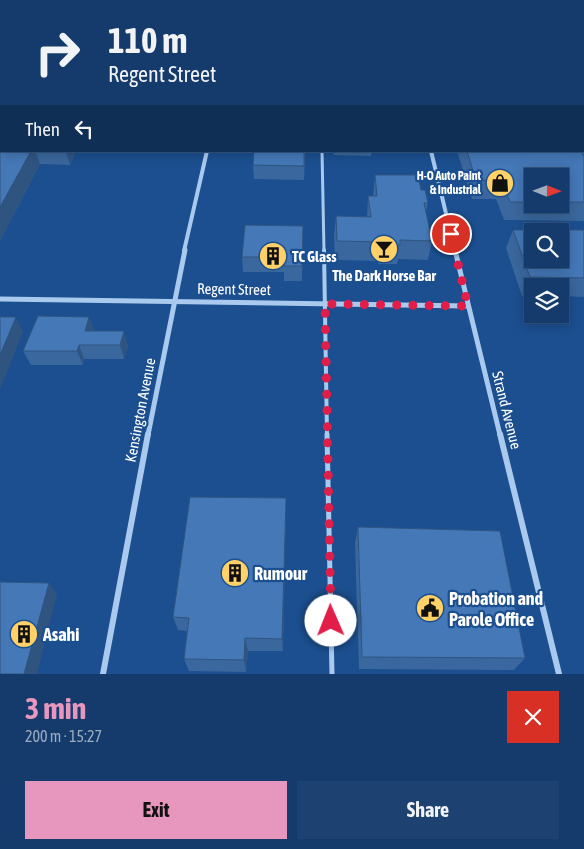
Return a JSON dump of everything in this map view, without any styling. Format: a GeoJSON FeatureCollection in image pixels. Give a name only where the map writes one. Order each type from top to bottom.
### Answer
{"type":"FeatureCollection","features":[{"type":"Feature","properties":{"kind":"street","name":"Kensington Avenue"},"geometry":{"type":"LineString","coordinates":[[103,674],[173,300],[207,152]]}},
{"type":"Feature","properties":{"kind":"street","name":"Strand Avenue"},"geometry":{"type":"LineString","coordinates":[[431,152],[559,674]]}},
{"type":"Feature","properties":{"kind":"street","name":"Regent Street"},"geometry":{"type":"LineString","coordinates":[[0,299],[173,300],[468,306]]}},
{"type":"Feature","properties":{"kind":"lane"},"geometry":{"type":"LineString","coordinates":[[322,152],[332,674]]}},
{"type":"Feature","properties":{"kind":"building"},"geometry":{"type":"Polygon","coordinates":[[[0,152],[30,152],[0,207],[0,152]]]}},
{"type":"Feature","properties":{"kind":"building"},"geometry":{"type":"Polygon","coordinates":[[[254,152],[304,152],[304,166],[253,165],[254,152]]]}},
{"type":"Feature","properties":{"kind":"building"},"geometry":{"type":"Polygon","coordinates":[[[467,152],[582,152],[584,157],[584,202],[569,202],[569,168],[524,168],[524,202],[510,202],[502,180],[476,180],[467,152]]]}},
{"type":"Feature","properties":{"kind":"building"},"geometry":{"type":"Polygon","coordinates":[[[375,175],[418,175],[421,190],[425,190],[428,203],[424,203],[432,241],[400,240],[400,245],[380,245],[380,242],[337,241],[336,216],[371,217],[368,196],[377,196],[375,175]]]}},
{"type":"Feature","properties":{"kind":"building"},"geometry":{"type":"Polygon","coordinates":[[[245,225],[303,226],[302,266],[284,266],[284,257],[242,257],[245,225]]]}},
{"type":"Feature","properties":{"kind":"building"},"geometry":{"type":"Polygon","coordinates":[[[513,230],[524,230],[524,260],[513,230]]]}},
{"type":"Feature","properties":{"kind":"building"},"geometry":{"type":"Polygon","coordinates":[[[569,230],[584,230],[584,278],[530,277],[527,268],[569,268],[569,230]]]}},
{"type":"Feature","properties":{"kind":"building"},"geometry":{"type":"Polygon","coordinates":[[[38,316],[89,317],[85,331],[124,331],[120,345],[79,345],[77,351],[23,351],[38,316]]]}},
{"type":"Feature","properties":{"kind":"building"},"geometry":{"type":"Polygon","coordinates":[[[0,317],[16,317],[0,355],[0,317]]]}},
{"type":"Feature","properties":{"kind":"building","name":"Rumour"},"geometry":{"type":"Polygon","coordinates":[[[190,497],[286,498],[282,639],[245,638],[244,660],[184,659],[189,618],[173,617],[190,497]]]}},
{"type":"Feature","properties":{"kind":"building","name":"Probation and Parole Office"},"geometry":{"type":"Polygon","coordinates":[[[358,527],[500,531],[525,658],[362,657],[358,527]]]}},
{"type":"Feature","properties":{"kind":"building","name":"Asahi"},"geometry":{"type":"Polygon","coordinates":[[[0,582],[49,583],[24,674],[0,674],[0,582]]]}},
{"type":"Feature","properties":{"kind":"place","name":"H-O Auto Paint & Industrial"},"geometry":{"type":"Point","coordinates":[500,183]}},
{"type":"Feature","properties":{"kind":"place","name":"The Dark Horse Bar"},"geometry":{"type":"Point","coordinates":[384,249]}},
{"type":"Feature","properties":{"kind":"place","name":"TC Glass"},"geometry":{"type":"Point","coordinates":[273,256]}},
{"type":"Feature","properties":{"kind":"place","name":"Rumour"},"geometry":{"type":"Point","coordinates":[235,573]}},
{"type":"Feature","properties":{"kind":"place","name":"Probation and Parole Office"},"geometry":{"type":"Point","coordinates":[430,608]}},
{"type":"Feature","properties":{"kind":"place","name":"Asahi"},"geometry":{"type":"Point","coordinates":[24,634]}},
{"type":"Feature","properties":{"kind":"route"},"geometry":{"type":"LineString","coordinates":[[331,621],[325,304],[468,306],[451,234]]}}]}
